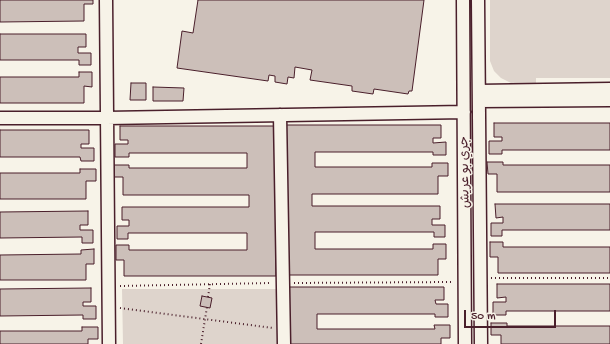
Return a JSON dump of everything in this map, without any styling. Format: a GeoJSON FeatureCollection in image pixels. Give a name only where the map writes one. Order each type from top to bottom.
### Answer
{"type":"FeatureCollection","features":[{"type":"Feature","properties":{"kind":"street"},"geometry":{"type":"LineString","coordinates":[[106,0],[109,344]]}},
{"type":"Feature","properties":{"kind":"street","name":"جري بو عريش"},"geometry":{"type":"LineString","coordinates":[[463,0],[465,344]]}},
{"type":"Feature","properties":{"kind":"street","name":"جري بو عريش"},"geometry":{"type":"LineString","coordinates":[[478,0],[481,344]]}},
{"type":"Feature","properties":{"kind":"street"},"geometry":{"type":"LineString","coordinates":[[479,96],[610,89]]}},
{"type":"Feature","properties":{"kind":"street"},"geometry":{"type":"LineString","coordinates":[[479,96],[610,100]]}},
{"type":"Feature","properties":{"kind":"street"},"geometry":{"type":"LineString","coordinates":[[0,118],[108,118],[464,112]]}},
{"type":"Feature","properties":{"kind":"street"},"geometry":{"type":"LineString","coordinates":[[280,115],[284,344]]}},
{"type":"Feature","properties":{"kind":"path"},"geometry":{"type":"LineString","coordinates":[[481,278],[610,278]]}},
{"type":"Feature","properties":{"kind":"path"},"geometry":{"type":"LineString","coordinates":[[108,286],[465,282]]}},
{"type":"Feature","properties":{"kind":"path"},"geometry":{"type":"LineString","coordinates":[[208,297],[210,284]]}},
{"type":"Feature","properties":{"kind":"path"},"geometry":{"type":"LineString","coordinates":[[108,307],[284,330]]}},
{"type":"Feature","properties":{"kind":"path"},"geometry":{"type":"LineString","coordinates":[[200,344],[207,307]]}},
{"type":"Feature","properties":{"kind":"shaded area"},"geometry":{"type":"Polygon","coordinates":[[[490,0],[610,0],[610,78],[536,78],[536,84],[511,83],[501,78],[494,71],[490,61],[490,0]]]}},
{"type":"Feature","properties":{"kind":"shaded area"},"geometry":{"type":"Polygon","coordinates":[[[122,289],[280,289],[281,344],[123,344],[122,289]]]}},
{"type":"Feature","properties":{"kind":"building"},"geometry":{"type":"Polygon","coordinates":[[[0,0],[93,0],[93,4],[84,4],[84,21],[0,22],[0,0]]]}},
{"type":"Feature","properties":{"kind":"building"},"geometry":{"type":"Polygon","coordinates":[[[198,0],[424,0],[412,91],[409,91],[408,94],[374,89],[373,94],[352,91],[352,86],[310,80],[312,70],[295,67],[294,78],[288,77],[287,84],[275,82],[275,76],[269,75],[268,81],[177,68],[182,31],[193,33],[198,0]]]}},
{"type":"Feature","properties":{"kind":"building"},"geometry":{"type":"Polygon","coordinates":[[[0,34],[86,34],[86,47],[78,47],[78,53],[91,53],[91,65],[79,65],[79,60],[0,60],[0,34]]]}},
{"type":"Feature","properties":{"kind":"building"},"geometry":{"type":"Polygon","coordinates":[[[79,72],[92,72],[92,87],[84,86],[84,103],[0,103],[0,77],[79,77],[79,72]]]}},
{"type":"Feature","properties":{"kind":"building"},"geometry":{"type":"Polygon","coordinates":[[[131,83],[146,83],[146,100],[130,100],[131,83]]]}},
{"type":"Feature","properties":{"kind":"building"},"geometry":{"type":"Polygon","coordinates":[[[153,87],[184,88],[183,101],[153,101],[153,87]]]}},
{"type":"Feature","properties":{"kind":"building"},"geometry":{"type":"Polygon","coordinates":[[[494,123],[610,123],[610,150],[502,150],[502,154],[489,154],[489,141],[502,141],[502,137],[494,137],[494,123]]]}},
{"type":"Feature","properties":{"kind":"building"},"geometry":{"type":"Polygon","coordinates":[[[285,125],[441,125],[441,138],[433,138],[433,143],[446,142],[446,155],[433,155],[433,152],[315,152],[315,167],[432,167],[432,163],[448,163],[448,176],[438,176],[438,194],[312,194],[312,206],[440,206],[440,219],[432,219],[432,225],[445,225],[445,237],[434,237],[434,232],[315,232],[315,249],[433,249],[433,244],[446,244],[446,259],[438,259],[438,275],[286,275],[285,125]]]}},
{"type":"Feature","properties":{"kind":"building"},"geometry":{"type":"Polygon","coordinates":[[[120,126],[275,126],[276,276],[124,276],[124,260],[116,260],[116,245],[129,245],[129,250],[247,250],[247,233],[128,233],[128,239],[117,239],[117,226],[129,226],[129,220],[122,220],[122,207],[249,207],[249,195],[123,195],[123,177],[114,177],[114,165],[129,165],[129,168],[247,168],[247,153],[129,153],[129,157],[115,157],[115,144],[128,144],[128,140],[120,140],[120,126]]]}},
{"type":"Feature","properties":{"kind":"building"},"geometry":{"type":"Polygon","coordinates":[[[0,130],[89,130],[89,144],[81,144],[81,148],[94,148],[94,161],[81,161],[80,157],[0,157],[0,130]]]}},
{"type":"Feature","properties":{"kind":"building"},"geometry":{"type":"Polygon","coordinates":[[[487,162],[503,162],[503,165],[610,165],[610,192],[497,192],[497,174],[488,174],[487,162]]]}},
{"type":"Feature","properties":{"kind":"building"},"geometry":{"type":"Polygon","coordinates":[[[80,169],[96,169],[96,181],[86,181],[86,199],[0,199],[0,173],[80,173],[80,169]]]}},
{"type":"Feature","properties":{"kind":"building"},"geometry":{"type":"Polygon","coordinates":[[[495,204],[610,204],[610,230],[502,230],[502,236],[491,236],[491,223],[503,223],[503,217],[496,218],[495,204]]]}},
{"type":"Feature","properties":{"kind":"building"},"geometry":{"type":"Polygon","coordinates":[[[88,211],[88,225],[80,225],[80,230],[93,230],[93,243],[82,243],[82,237],[0,238],[0,212],[88,211]]]}},
{"type":"Feature","properties":{"kind":"building"},"geometry":{"type":"Polygon","coordinates":[[[490,242],[503,242],[503,247],[610,247],[610,273],[498,273],[498,257],[490,257],[490,242]]]}},
{"type":"Feature","properties":{"kind":"building"},"geometry":{"type":"Polygon","coordinates":[[[94,249],[94,264],[86,264],[86,280],[0,280],[0,255],[81,254],[81,250],[94,249]]]}},
{"type":"Feature","properties":{"kind":"building"},"geometry":{"type":"Polygon","coordinates":[[[497,284],[610,284],[610,311],[506,311],[506,315],[493,315],[493,302],[506,302],[506,297],[497,298],[497,284]]]}},
{"type":"Feature","properties":{"kind":"building"},"geometry":{"type":"Polygon","coordinates":[[[288,287],[444,287],[444,300],[435,300],[436,304],[448,304],[448,317],[435,317],[435,314],[317,314],[317,329],[435,329],[434,325],[450,325],[450,338],[441,338],[441,344],[288,344],[288,287]]]}},
{"type":"Feature","properties":{"kind":"building"},"geometry":{"type":"Polygon","coordinates":[[[91,288],[91,302],[83,302],[83,306],[96,306],[96,319],[83,319],[83,315],[0,316],[0,289],[91,288]]]}},
{"type":"Feature","properties":{"kind":"building"},"geometry":{"type":"Polygon","coordinates":[[[202,296],[212,298],[210,308],[200,306],[202,296]]]}},
{"type":"Feature","properties":{"kind":"building"},"geometry":{"type":"Polygon","coordinates":[[[491,323],[507,323],[507,326],[610,326],[610,344],[501,344],[501,335],[491,335],[491,323]]]}},
{"type":"Feature","properties":{"kind":"building"},"geometry":{"type":"Polygon","coordinates":[[[82,327],[98,327],[98,339],[88,339],[88,344],[0,344],[0,331],[82,331],[82,327]]]}}]}
